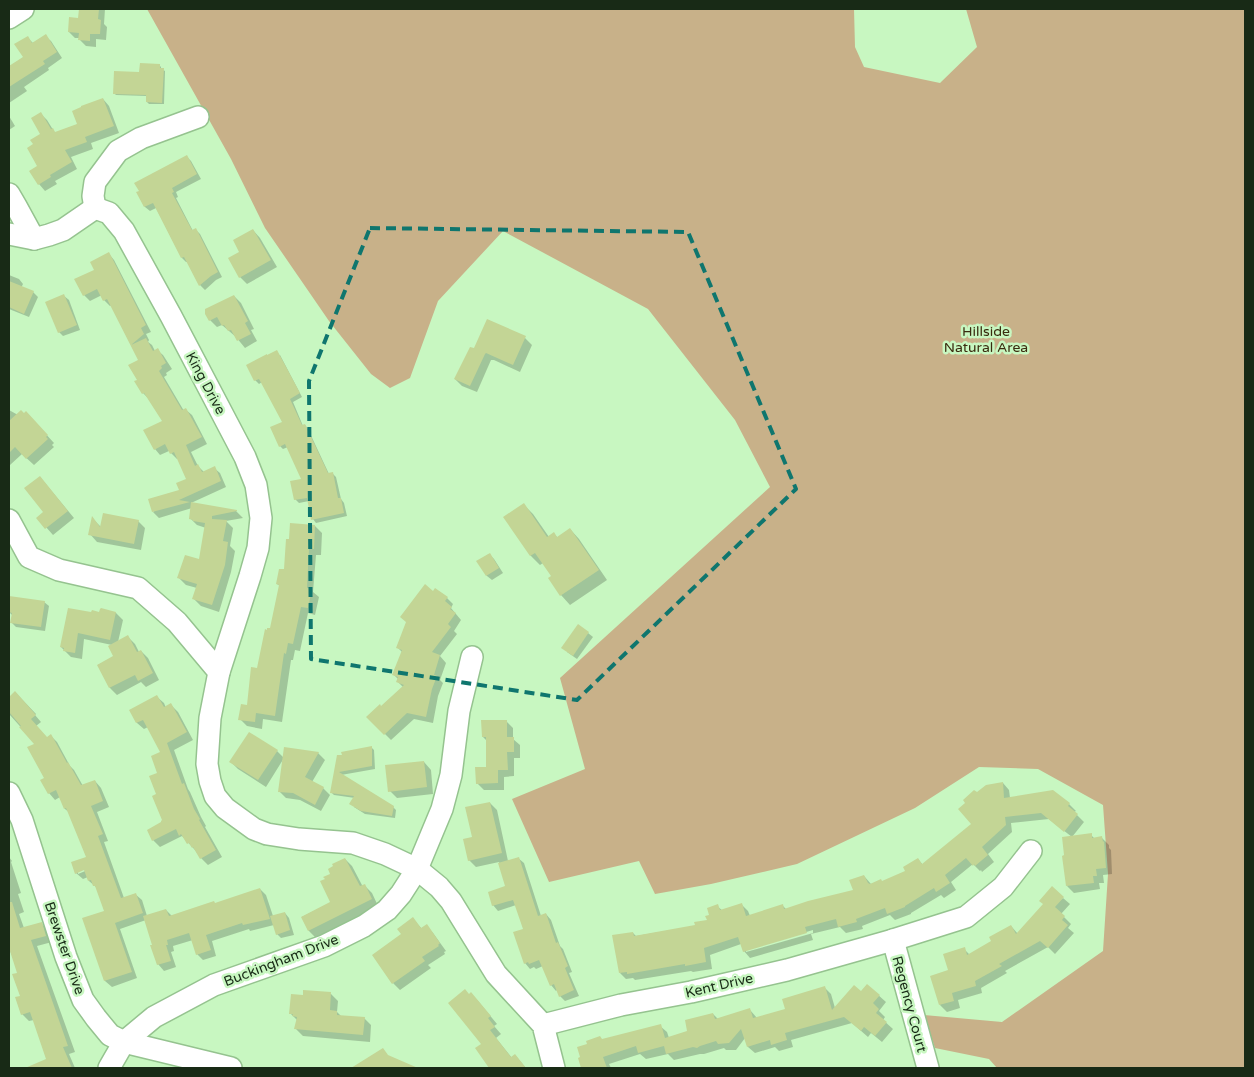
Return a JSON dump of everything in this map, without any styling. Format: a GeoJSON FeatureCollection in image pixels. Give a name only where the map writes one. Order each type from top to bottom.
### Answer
{"type":"FeatureCollection","features":[{"type":"Feature","properties":{"kind":"street"},"geometry":{"type":"LineString","coordinates":[[9,18],[23,9]]}},
{"type":"Feature","properties":{"kind":"street"},"geometry":{"type":"LineString","coordinates":[[9,234],[34,239],[64,230],[95,208],[93,196],[95,182],[118,151],[140,138],[198,117]]}},
{"type":"Feature","properties":{"kind":"street"},"geometry":{"type":"LineString","coordinates":[[9,194],[34,239]]}},
{"type":"Feature","properties":{"kind":"street","name":"King Drive"},"geometry":{"type":"LineString","coordinates":[[95,208],[109,213],[124,231],[240,448],[256,485],[260,518],[258,548],[219,672],[210,718],[207,764],[215,796],[225,808],[254,829],[267,834],[299,839],[353,843],[385,854],[417,869],[439,887],[451,901],[496,974],[543,1026]]}},
{"type":"Feature","properties":{"kind":"street"},"geometry":{"type":"LineString","coordinates":[[9,520],[29,558],[59,570],[138,588],[176,622],[219,672]]}},
{"type":"Feature","properties":{"kind":"street","name":"Buckingham Drive"},"geometry":{"type":"LineString","coordinates":[[109,1068],[124,1042],[154,1017],[214,985],[324,946],[364,926],[387,910],[406,887],[417,869],[442,809],[451,775],[459,711],[472,657]]}},
{"type":"Feature","properties":{"kind":"street","name":"Brewster Drive"},"geometry":{"type":"LineString","coordinates":[[9,793],[22,820],[66,957],[83,1000],[96,1018],[110,1035],[124,1042],[231,1068]]}},
{"type":"Feature","properties":{"kind":"street","name":"Kent Drive"},"geometry":{"type":"LineString","coordinates":[[543,1026],[621,1004],[691,992],[787,970],[966,917],[1003,887],[1031,851]]}},
{"type":"Feature","properties":{"kind":"street","name":"Regency Court"},"geometry":{"type":"LineString","coordinates":[[893,940],[928,1068]]}},
{"type":"Feature","properties":{"kind":"street"},"geometry":{"type":"LineString","coordinates":[[543,1026],[554,1068]]}},
{"type":"Feature","properties":{"kind":"highlighted area"},"geometry":{"type":"Polygon","coordinates":[[[370,228],[688,232],[796,489],[577,700],[311,659],[309,381],[370,228]]]}},
{"type":"Feature","properties":{"kind":"green space","name":"Hillside Natural Area"},"geometry":{"type":"Polygon","coordinates":[[[147,9],[854,9],[855,47],[864,67],[940,83],[977,47],[966,9],[1245,9],[1245,1068],[997,1068],[989,1059],[935,1048],[924,1015],[1002,1022],[1103,951],[1108,874],[1103,805],[1038,769],[979,767],[915,808],[797,864],[711,884],[655,894],[639,861],[549,882],[512,799],[585,769],[560,678],[770,487],[735,420],[648,309],[503,231],[438,301],[410,378],[390,388],[371,374],[329,321],[265,228],[231,159],[147,9]]]}},
{"type":"Feature","properties":{"kind":"building"},"geometry":{"type":"Polygon","coordinates":[[[79,9],[99,9],[98,19],[101,20],[100,34],[90,34],[90,41],[78,40],[79,33],[68,32],[69,17],[78,18],[79,9]]]}},
{"type":"Feature","properties":{"kind":"building"},"geometry":{"type":"Polygon","coordinates":[[[46,34],[57,52],[43,61],[45,64],[9,87],[9,66],[23,57],[14,44],[28,36],[32,43],[46,34]]]}},
{"type":"Feature","properties":{"kind":"building"},"geometry":{"type":"Polygon","coordinates":[[[140,63],[160,64],[160,68],[164,68],[162,103],[146,102],[146,95],[113,94],[114,71],[139,72],[140,63]]]}},
{"type":"Feature","properties":{"kind":"building"},"geometry":{"type":"Polygon","coordinates":[[[103,98],[114,126],[85,137],[87,142],[65,150],[72,162],[50,175],[51,177],[38,185],[29,171],[37,166],[27,148],[33,144],[30,140],[40,134],[31,118],[41,112],[51,129],[53,128],[55,132],[77,124],[72,111],[103,98]]]}},
{"type":"Feature","properties":{"kind":"building"},"geometry":{"type":"Polygon","coordinates":[[[187,155],[197,174],[172,188],[174,192],[172,193],[192,230],[196,228],[218,272],[199,286],[184,257],[181,258],[153,203],[144,207],[136,192],[139,191],[134,183],[187,155]]]}},
{"type":"Feature","properties":{"kind":"building"},"geometry":{"type":"Polygon","coordinates":[[[253,229],[271,260],[239,278],[228,258],[239,252],[233,240],[253,229]]]}},
{"type":"Feature","properties":{"kind":"building"},"geometry":{"type":"Polygon","coordinates":[[[109,252],[146,325],[141,328],[144,334],[131,345],[146,338],[153,351],[158,348],[166,363],[161,366],[162,368],[159,371],[182,410],[186,408],[202,437],[186,445],[195,466],[198,464],[202,472],[215,466],[221,481],[179,500],[190,502],[152,512],[148,499],[179,490],[176,483],[186,479],[174,452],[170,454],[165,444],[154,450],[143,430],[162,421],[134,381],[137,380],[128,365],[138,360],[107,299],[103,301],[97,289],[83,296],[74,279],[94,270],[90,262],[109,252]]]}},
{"type":"Feature","properties":{"kind":"building"},"geometry":{"type":"Polygon","coordinates":[[[9,281],[34,291],[24,314],[9,307],[9,281]]]}},
{"type":"Feature","properties":{"kind":"building"},"geometry":{"type":"Polygon","coordinates":[[[64,294],[77,325],[58,333],[45,302],[64,294]]]}},
{"type":"Feature","properties":{"kind":"building"},"geometry":{"type":"Polygon","coordinates":[[[234,295],[248,321],[245,323],[251,334],[237,341],[231,330],[228,331],[224,325],[222,326],[217,317],[209,321],[205,314],[205,309],[234,295]]]}},
{"type":"Feature","properties":{"kind":"building"},"geometry":{"type":"Polygon","coordinates":[[[487,319],[526,336],[513,365],[486,353],[470,386],[454,379],[470,347],[474,348],[487,319]]]}},
{"type":"Feature","properties":{"kind":"building"},"geometry":{"type":"Polygon","coordinates":[[[277,350],[300,393],[290,399],[302,425],[305,424],[328,473],[333,472],[338,498],[341,498],[344,513],[311,520],[307,498],[294,500],[290,481],[301,479],[285,444],[279,447],[270,427],[282,422],[259,379],[254,381],[246,365],[277,350]]]}},
{"type":"Feature","properties":{"kind":"building"},"geometry":{"type":"Polygon","coordinates":[[[21,410],[24,413],[26,411],[48,435],[46,437],[48,439],[26,459],[15,447],[9,453],[9,421],[21,410]]]}},
{"type":"Feature","properties":{"kind":"building"},"geometry":{"type":"Polygon","coordinates":[[[40,476],[68,511],[45,529],[36,518],[43,512],[24,488],[40,476]]]}},
{"type":"Feature","properties":{"kind":"building"},"geometry":{"type":"Polygon","coordinates":[[[191,502],[237,510],[212,516],[212,519],[227,520],[223,541],[228,542],[225,565],[212,605],[192,599],[197,584],[177,578],[185,555],[199,559],[205,523],[189,519],[191,502]]]}},
{"type":"Feature","properties":{"kind":"building"},"geometry":{"type":"Polygon","coordinates":[[[524,503],[547,537],[554,532],[557,537],[570,528],[599,570],[560,596],[548,578],[551,576],[535,553],[530,556],[503,517],[524,503]]]}},
{"type":"Feature","properties":{"kind":"building"},"geometry":{"type":"Polygon","coordinates":[[[103,513],[139,520],[134,544],[88,535],[92,516],[100,527],[103,513]]]}},
{"type":"Feature","properties":{"kind":"building"},"geometry":{"type":"Polygon","coordinates":[[[290,523],[315,525],[314,549],[309,549],[307,588],[312,589],[308,608],[301,607],[293,644],[288,643],[286,654],[284,653],[275,716],[256,713],[255,722],[238,720],[241,704],[247,705],[251,667],[257,668],[265,629],[270,628],[279,585],[276,584],[279,569],[284,569],[286,539],[289,539],[290,523]]]}},
{"type":"Feature","properties":{"kind":"building"},"geometry":{"type":"Polygon","coordinates":[[[490,553],[499,568],[486,576],[476,561],[490,553]]]}},
{"type":"Feature","properties":{"kind":"building"},"geometry":{"type":"Polygon","coordinates":[[[425,584],[433,591],[435,588],[448,597],[445,601],[452,607],[450,609],[456,613],[448,624],[451,627],[432,652],[440,655],[434,675],[437,676],[426,717],[407,713],[384,735],[366,717],[404,685],[396,682],[398,677],[392,675],[402,650],[396,648],[406,622],[400,617],[425,584]]]}},
{"type":"Feature","properties":{"kind":"building"},"geometry":{"type":"Polygon","coordinates":[[[9,596],[45,601],[41,627],[10,623],[12,613],[9,612],[9,596]]]}},
{"type":"Feature","properties":{"kind":"building"},"geometry":{"type":"Polygon","coordinates":[[[68,608],[99,612],[101,608],[116,612],[110,640],[78,633],[75,653],[63,651],[64,648],[60,647],[68,608]]]}},
{"type":"Feature","properties":{"kind":"building"},"geometry":{"type":"Polygon","coordinates":[[[578,624],[589,632],[573,656],[561,648],[578,624]]]}},
{"type":"Feature","properties":{"kind":"building"},"geometry":{"type":"Polygon","coordinates":[[[128,635],[137,652],[141,650],[153,673],[138,681],[135,675],[109,688],[97,665],[113,656],[108,646],[128,635]]]}},
{"type":"Feature","properties":{"kind":"building"},"geometry":{"type":"Polygon","coordinates":[[[15,691],[36,715],[31,719],[47,737],[51,734],[81,785],[95,780],[103,801],[91,806],[103,834],[98,836],[121,898],[136,893],[143,913],[115,923],[132,972],[104,981],[82,918],[104,911],[95,886],[93,886],[91,880],[88,881],[84,870],[75,874],[71,862],[86,857],[66,808],[64,809],[56,790],[48,794],[40,780],[44,778],[27,747],[34,744],[9,712],[9,697],[15,691]]]}},
{"type":"Feature","properties":{"kind":"building"},"geometry":{"type":"Polygon","coordinates":[[[157,695],[164,707],[171,703],[187,732],[167,743],[182,784],[184,783],[199,820],[216,850],[200,859],[193,847],[189,843],[187,844],[181,834],[179,836],[176,829],[152,841],[147,830],[162,820],[152,796],[156,794],[149,776],[157,773],[151,756],[160,752],[143,720],[136,723],[129,710],[157,695]]]}},
{"type":"Feature","properties":{"kind":"building"},"geometry":{"type":"Polygon","coordinates":[[[481,720],[507,720],[507,737],[514,737],[514,752],[507,752],[508,770],[498,770],[498,783],[476,784],[475,767],[486,767],[486,737],[482,737],[481,720]]]}},
{"type":"Feature","properties":{"kind":"building"},"geometry":{"type":"Polygon","coordinates":[[[249,732],[278,750],[258,780],[229,762],[249,732]]]}},
{"type":"Feature","properties":{"kind":"building"},"geometry":{"type":"Polygon","coordinates":[[[372,746],[372,766],[339,772],[394,806],[392,816],[361,811],[349,804],[354,796],[330,793],[337,755],[342,755],[341,752],[372,746]]]}},
{"type":"Feature","properties":{"kind":"building"},"geometry":{"type":"Polygon","coordinates":[[[284,747],[319,752],[305,777],[324,787],[315,805],[293,793],[278,792],[284,747]]]}},
{"type":"Feature","properties":{"kind":"building"},"geometry":{"type":"Polygon","coordinates":[[[424,761],[427,787],[388,792],[385,765],[424,761]]]}},
{"type":"Feature","properties":{"kind":"building"},"geometry":{"type":"Polygon","coordinates":[[[1003,782],[1004,798],[1053,790],[1070,803],[1068,806],[1078,814],[1064,832],[1041,813],[1005,817],[1006,825],[982,847],[988,855],[975,866],[966,858],[945,875],[950,883],[936,892],[934,888],[905,907],[887,914],[885,908],[856,919],[857,922],[838,927],[836,919],[805,927],[807,933],[743,952],[738,937],[704,948],[706,962],[627,974],[627,972],[619,973],[612,935],[633,932],[634,936],[695,925],[694,922],[707,920],[705,916],[709,915],[707,908],[718,904],[720,910],[742,903],[746,916],[783,904],[784,909],[853,890],[849,880],[864,875],[870,884],[905,871],[903,867],[918,858],[922,864],[971,824],[958,809],[965,803],[963,800],[974,790],[977,792],[986,785],[1003,782]]]}},
{"type":"Feature","properties":{"kind":"building"},"geometry":{"type":"Polygon","coordinates":[[[490,802],[502,853],[468,861],[463,839],[472,837],[465,807],[490,802]]]}},
{"type":"Feature","properties":{"kind":"building"},"geometry":{"type":"Polygon","coordinates":[[[1092,833],[1092,838],[1102,836],[1104,841],[1106,868],[1096,869],[1097,876],[1093,876],[1094,883],[1066,886],[1062,856],[1064,855],[1062,837],[1092,833]]]}},
{"type":"Feature","properties":{"kind":"building"},"geometry":{"type":"Polygon","coordinates":[[[519,857],[538,916],[546,913],[556,943],[558,942],[568,966],[565,968],[574,990],[559,997],[554,984],[550,986],[539,960],[524,964],[513,932],[523,929],[513,900],[492,906],[488,892],[505,886],[498,863],[519,857]]]}},
{"type":"Feature","properties":{"kind":"building"},"geometry":{"type":"Polygon","coordinates":[[[345,858],[360,886],[365,884],[372,899],[308,931],[301,917],[330,902],[320,881],[325,879],[323,877],[330,874],[328,869],[333,866],[332,864],[345,858]]]}},
{"type":"Feature","properties":{"kind":"building"},"geometry":{"type":"Polygon","coordinates":[[[1052,886],[1064,897],[1055,907],[1065,916],[1062,920],[1068,925],[1048,948],[1040,941],[999,964],[1002,966],[975,981],[976,986],[952,993],[954,1001],[939,1005],[930,976],[948,970],[943,954],[965,947],[967,955],[991,941],[989,937],[1011,925],[1016,934],[1043,904],[1039,901],[1052,886]]]}},
{"type":"Feature","properties":{"kind":"building"},"geometry":{"type":"Polygon","coordinates":[[[260,888],[270,919],[243,925],[242,923],[206,935],[211,950],[196,955],[189,933],[167,940],[168,945],[166,945],[171,961],[157,965],[143,916],[166,909],[169,916],[260,888]]]}},
{"type":"Feature","properties":{"kind":"building"},"geometry":{"type":"Polygon","coordinates":[[[9,902],[12,902],[20,928],[42,922],[46,936],[31,940],[68,1046],[63,1047],[72,1068],[25,1068],[46,1059],[30,1012],[21,1015],[15,997],[20,996],[12,974],[17,973],[9,948],[9,902]]]}},
{"type":"Feature","properties":{"kind":"building"},"geometry":{"type":"Polygon","coordinates":[[[285,912],[290,930],[276,935],[270,916],[285,912]]]}},
{"type":"Feature","properties":{"kind":"building"},"geometry":{"type":"Polygon","coordinates":[[[413,917],[421,928],[427,924],[440,943],[439,946],[422,957],[425,961],[392,984],[372,955],[401,934],[397,929],[413,917]]]}},
{"type":"Feature","properties":{"kind":"building"},"geometry":{"type":"Polygon","coordinates":[[[867,984],[880,995],[873,1003],[879,1009],[876,1013],[887,1022],[875,1036],[864,1027],[861,1031],[844,1017],[785,1033],[787,1040],[771,1045],[770,1040],[747,1047],[741,1029],[729,1043],[718,1044],[716,1041],[697,1048],[693,1047],[666,1054],[664,1046],[638,1053],[636,1046],[603,1057],[607,1068],[581,1068],[578,1058],[580,1057],[577,1047],[587,1044],[586,1041],[600,1036],[602,1039],[661,1024],[665,1038],[687,1031],[685,1020],[713,1013],[715,1019],[750,1008],[753,1018],[785,1009],[782,999],[825,986],[832,1010],[854,985],[861,991],[867,984]]]}},
{"type":"Feature","properties":{"kind":"building"},"geometry":{"type":"Polygon","coordinates":[[[465,989],[469,994],[471,992],[491,1016],[488,1018],[495,1027],[490,1030],[511,1057],[515,1054],[526,1068],[489,1068],[475,1048],[481,1044],[448,1003],[465,989]]]}},
{"type":"Feature","properties":{"kind":"building"},"geometry":{"type":"Polygon","coordinates":[[[303,990],[331,992],[330,1010],[337,1011],[337,1015],[365,1017],[363,1035],[294,1029],[297,1017],[289,1014],[291,994],[303,995],[303,990]]]}},
{"type":"Feature","properties":{"kind":"building"},"geometry":{"type":"Polygon","coordinates":[[[383,1048],[388,1055],[418,1068],[351,1068],[383,1048]]]}}]}
